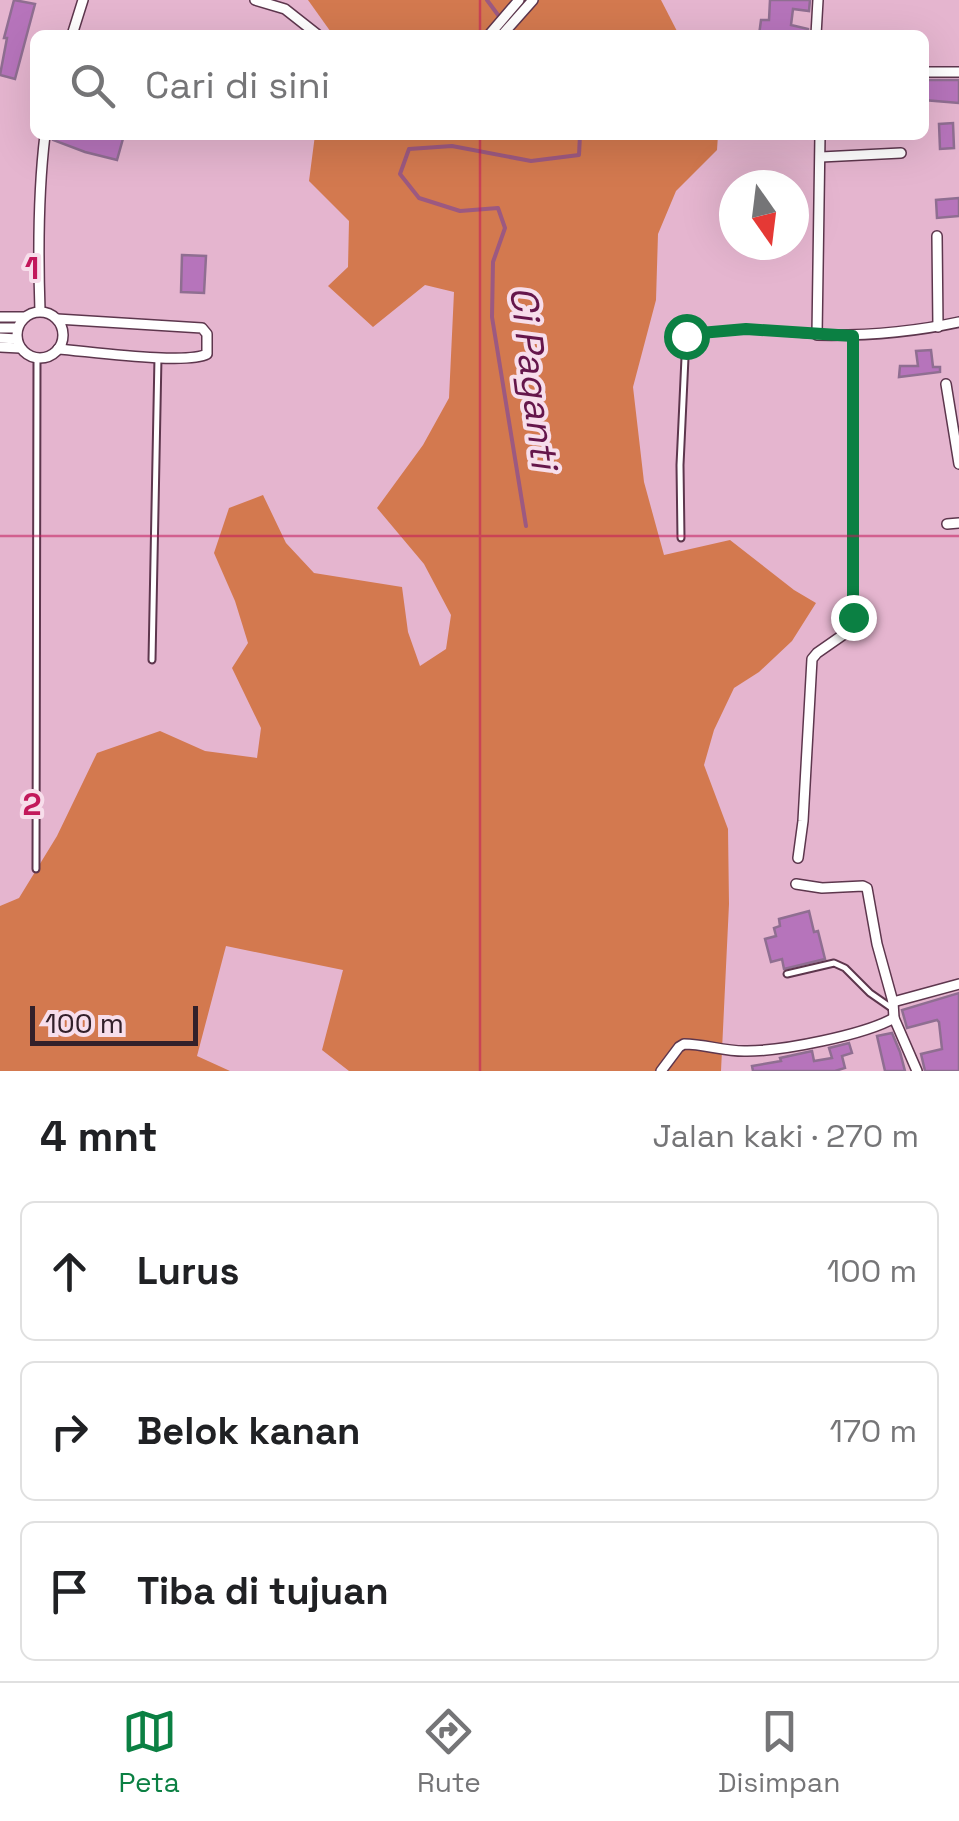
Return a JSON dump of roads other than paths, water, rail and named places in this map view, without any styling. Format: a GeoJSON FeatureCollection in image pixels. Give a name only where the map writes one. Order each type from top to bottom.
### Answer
{"type":"FeatureCollection","features":[{"type":"Feature","properties":{"kind":"street"},"geometry":{"type":"LineString","coordinates":[[74,30],[83,0]]}},
{"type":"Feature","properties":{"kind":"street"},"geometry":{"type":"LineString","coordinates":[[256,0],[285,4],[311,30]]}},
{"type":"Feature","properties":{"kind":"street"},"geometry":{"type":"LineString","coordinates":[[493,30],[519,0]]}},
{"type":"Feature","properties":{"kind":"street"},"geometry":{"type":"LineString","coordinates":[[506,30],[533,0]]}},
{"type":"Feature","properties":{"kind":"street"},"geometry":{"type":"LineString","coordinates":[[816,30],[818,0]]}},
{"type":"Feature","properties":{"kind":"street"},"geometry":{"type":"LineString","coordinates":[[929,72],[959,72]]}},
{"type":"Feature","properties":{"kind":"street"},"geometry":{"type":"LineString","coordinates":[[40,312],[38,262],[44,140]]}},
{"type":"Feature","properties":{"kind":"street"},"geometry":{"type":"LineString","coordinates":[[820,140],[817,335],[853,336],[959,322]]}},
{"type":"Feature","properties":{"kind":"street"},"geometry":{"type":"LineString","coordinates":[[820,156],[901,152]]}},
{"type":"Feature","properties":{"kind":"street"},"geometry":{"type":"LineString","coordinates":[[937,236],[938,327]]}},
{"type":"Feature","properties":{"kind":"street"},"geometry":{"type":"LineString","coordinates":[[0,317],[24,318],[40,312],[52,315],[63,334],[58,349],[45,358],[37,358],[28,354],[18,338],[0,328]]}},
{"type":"Feature","properties":{"kind":"street"},"geometry":{"type":"LineString","coordinates":[[0,347],[18,338],[24,318]]}},
{"type":"Feature","properties":{"kind":"street"},"geometry":{"type":"LineString","coordinates":[[57,319],[202,328],[207,354],[158,357],[58,349]]}},
{"type":"Feature","properties":{"kind":"street"},"geometry":{"type":"LineString","coordinates":[[798,858],[804,821],[812,659],[850,630],[853,617],[853,336]]}},
{"type":"Feature","properties":{"kind":"street"},"geometry":{"type":"LineString","coordinates":[[0,338],[18,338]]}},
{"type":"Feature","properties":{"kind":"street"},"geometry":{"type":"LineString","coordinates":[[946,384],[959,464]]}},
{"type":"Feature","properties":{"kind":"street"},"geometry":{"type":"LineString","coordinates":[[796,884],[867,888],[893,1009],[916,1071]]}},
{"type":"Feature","properties":{"kind":"street"},"geometry":{"type":"LineString","coordinates":[[661,1071],[684,1044],[743,1052],[780,1049],[845,1034],[893,1009],[959,984]]}},
{"type":"Feature","properties":{"kind":"lane"},"geometry":{"type":"LineString","coordinates":[[680,538],[686,336],[746,329],[817,335]]}},
{"type":"Feature","properties":{"kind":"lane"},"geometry":{"type":"LineString","coordinates":[[152,660],[158,357]]}},
{"type":"Feature","properties":{"kind":"lane"},"geometry":{"type":"LineString","coordinates":[[36,870],[37,358]]}},
{"type":"Feature","properties":{"kind":"lane"},"geometry":{"type":"LineString","coordinates":[[787,974],[834,962],[893,1009]]}},
{"type":"Feature","properties":{"kind":"waterway","name":"Ci Paganti"},"geometry":{"type":"LineString","coordinates":[[487,0],[501,19]]}},
{"type":"Feature","properties":{"kind":"waterway","name":"Ci Paganti"},"geometry":{"type":"LineString","coordinates":[[526,526],[492,317],[493,262],[505,228],[498,208],[460,211],[419,198],[400,174],[409,149],[452,146],[531,161],[579,155],[580,140]]}}]}
